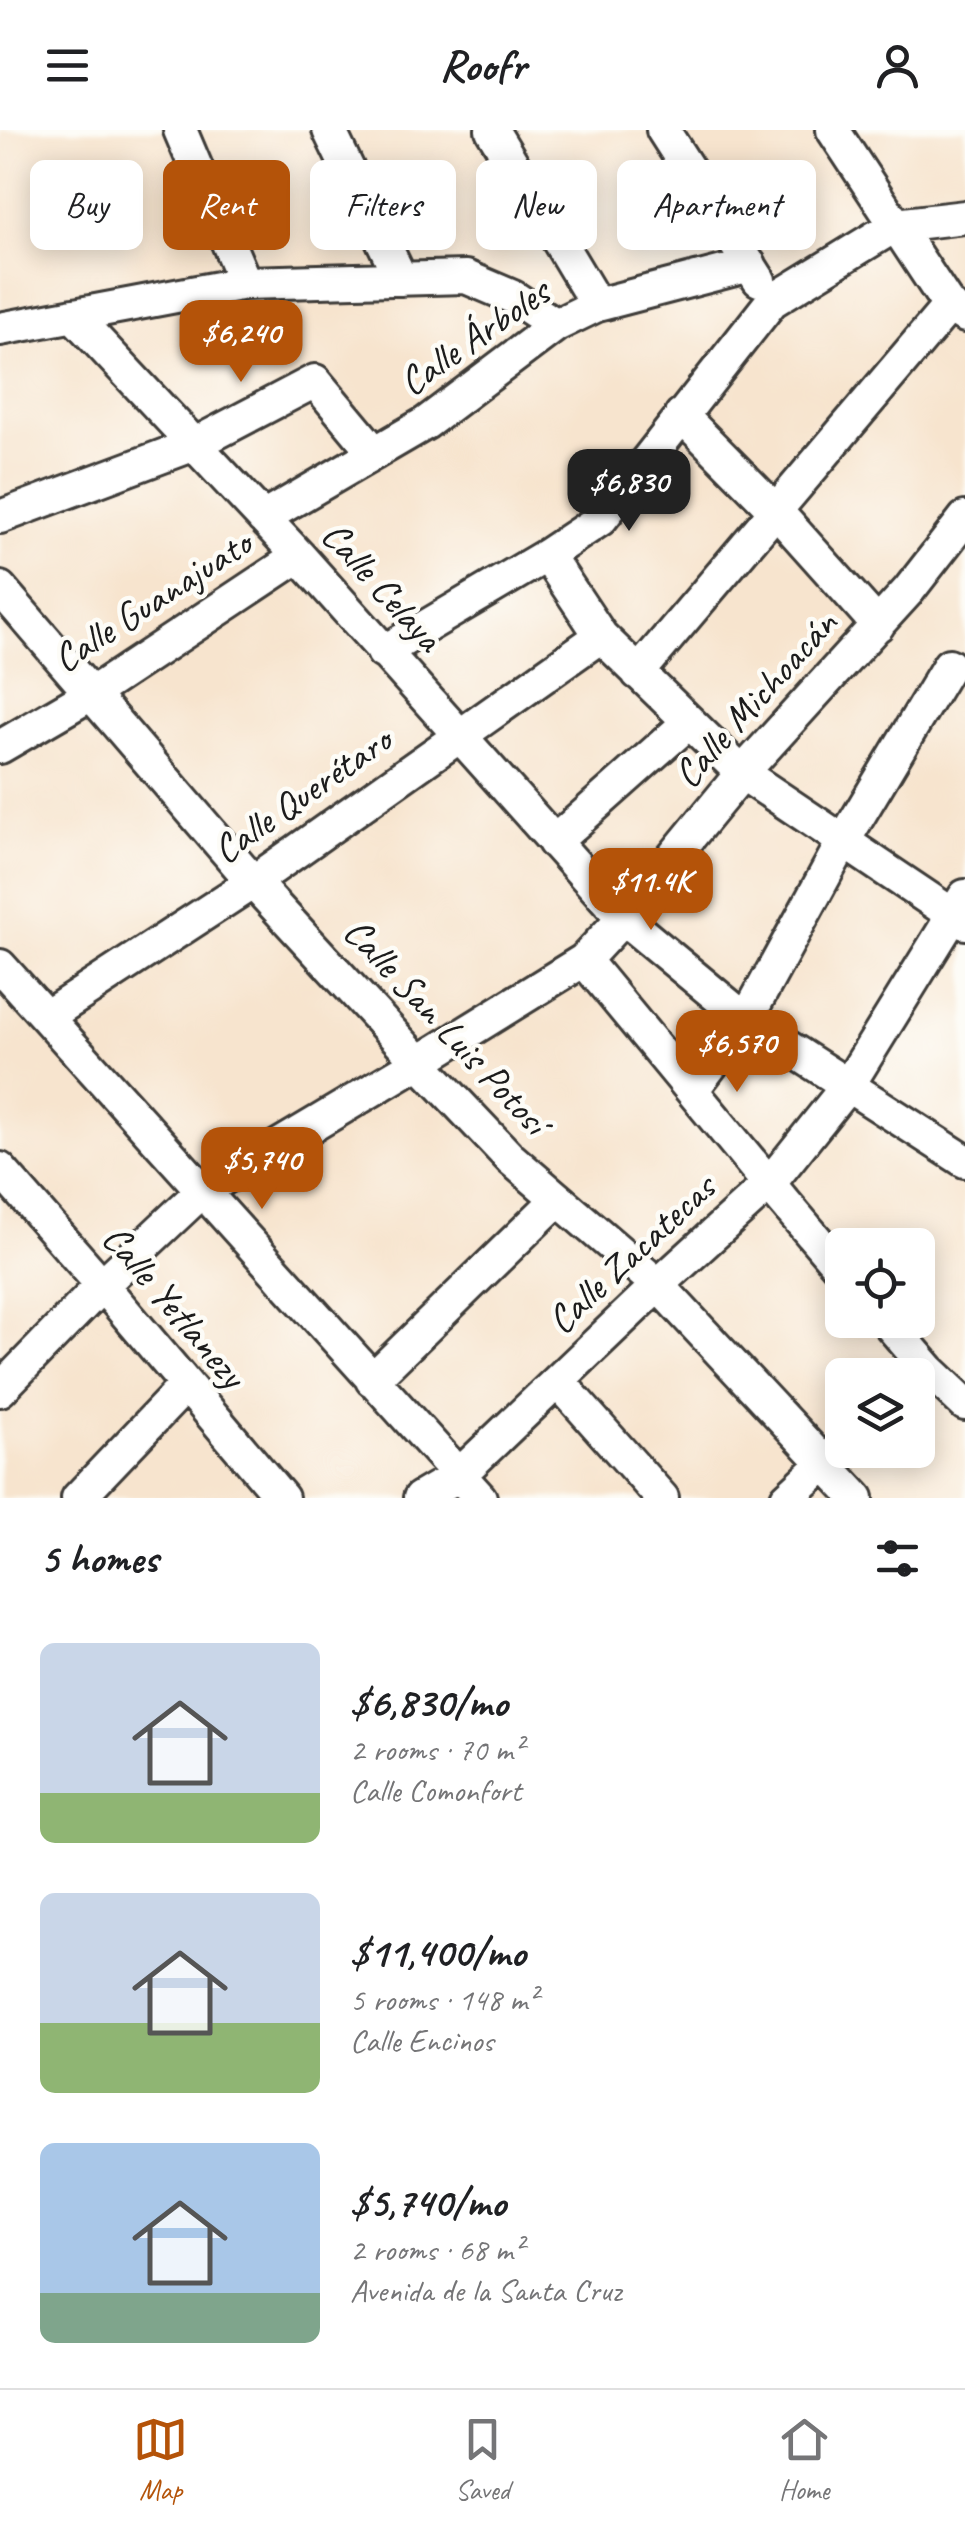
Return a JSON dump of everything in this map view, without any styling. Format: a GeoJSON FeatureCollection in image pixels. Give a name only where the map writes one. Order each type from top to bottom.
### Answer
{"type":"FeatureCollection","features":[{"type":"Feature","properties":{"kind":"street"},"geometry":{"type":"LineString","coordinates":[[329,130],[401,279]]}},
{"type":"Feature","properties":{"kind":"street"},"geometry":{"type":"LineString","coordinates":[[492,130],[597,305]]}},
{"type":"Feature","properties":{"kind":"street"},"geometry":{"type":"LineString","coordinates":[[662,130],[772,301]]}},
{"type":"Feature","properties":{"kind":"street"},"geometry":{"type":"LineString","coordinates":[[638,673],[775,510],[957,311],[832,130]]}},
{"type":"Feature","properties":{"kind":"street"},"geometry":{"type":"LineString","coordinates":[[188,134],[245,283]]}},
{"type":"Feature","properties":{"kind":"street"},"geometry":{"type":"LineString","coordinates":[[383,652],[547,556],[601,519],[772,301],[896,226],[965,217]]}},
{"type":"Feature","properties":{"kind":"street","name":"Calle Árboles"},"geometry":{"type":"LineString","coordinates":[[263,518],[426,424],[556,325],[597,305],[750,265]]}},
{"type":"Feature","properties":{"kind":"street"},"geometry":{"type":"LineString","coordinates":[[8,321],[73,315],[245,283],[466,277],[512,297],[556,325]]}},
{"type":"Feature","properties":{"kind":"street","name":"Calle Celaya"},"geometry":{"type":"LineString","coordinates":[[73,315],[299,556],[622,918],[746,1020],[965,1161]]}},
{"type":"Feature","properties":{"kind":"street"},"geometry":{"type":"LineString","coordinates":[[0,518],[195,444],[315,381],[375,453]]}},
{"type":"Feature","properties":{"kind":"street"},"geometry":{"type":"LineString","coordinates":[[681,415],[775,510],[878,625]]}},
{"type":"Feature","properties":{"kind":"street","name":"Calle Michoacán"},"geometry":{"type":"LineString","coordinates":[[1,1387],[201,1192],[584,960],[742,773],[910,590],[965,518]]}},
{"type":"Feature","properties":{"kind":"street","name":"Calle Guanajuato"},"geometry":{"type":"LineString","coordinates":[[0,747],[91,694],[299,556]]}},
{"type":"Feature","properties":{"kind":"street"},"geometry":{"type":"LineString","coordinates":[[547,556],[601,636],[742,773],[843,842],[961,911]]}},
{"type":"Feature","properties":{"kind":"street","name":"Calle San Luis Potosí"},"geometry":{"type":"LineString","coordinates":[[0,588],[252,882],[510,1158],[658,1285],[825,1446]]}},
{"type":"Feature","properties":{"kind":"street","name":"Calle Querétaro"},"geometry":{"type":"LineString","coordinates":[[46,1017],[252,882],[601,636]]}},
{"type":"Feature","properties":{"kind":"street"},"geometry":{"type":"LineString","coordinates":[[692,1090],[746,1020],[843,842],[949,665]]}},
{"type":"Feature","properties":{"kind":"street"},"geometry":{"type":"LineString","coordinates":[[554,842],[689,722]]}},
{"type":"Feature","properties":{"kind":"street","name":"Calle Zacatecas"},"geometry":{"type":"LineString","coordinates":[[420,1498],[469,1487],[558,1382],[769,1184],[849,1084],[961,911]]}},
{"type":"Feature","properties":{"kind":"street"},"geometry":{"type":"LineString","coordinates":[[584,960],[825,1250]]}},
{"type":"Feature","properties":{"kind":"street"},"geometry":{"type":"LineString","coordinates":[[0,966],[469,1487]]}},
{"type":"Feature","properties":{"kind":"street","name":"Calle Yetlanezy"},"geometry":{"type":"LineString","coordinates":[[0,1169],[282,1498]]}},
{"type":"Feature","properties":{"kind":"street"},"geometry":{"type":"LineString","coordinates":[[372,1380],[558,1199]]}},
{"type":"Feature","properties":{"kind":"street"},"geometry":{"type":"LineString","coordinates":[[558,1382],[662,1498]]}},
{"type":"Feature","properties":{"kind":"street"},"geometry":{"type":"LineString","coordinates":[[935,1383],[965,1404]]}},
{"type":"Feature","properties":{"kind":"street"},"geometry":{"type":"LineString","coordinates":[[78,1498],[186,1386]]}},
{"type":"Feature","properties":{"kind":"street"},"geometry":{"type":"LineString","coordinates":[[788,1498],[825,1463]]}},
{"type":"Feature","properties":{"kind":"street","name":"Calle San Luis Potosí"},"geometry":{"type":"LineString","coordinates":[[841,1468],[856,1498]]}}]}
